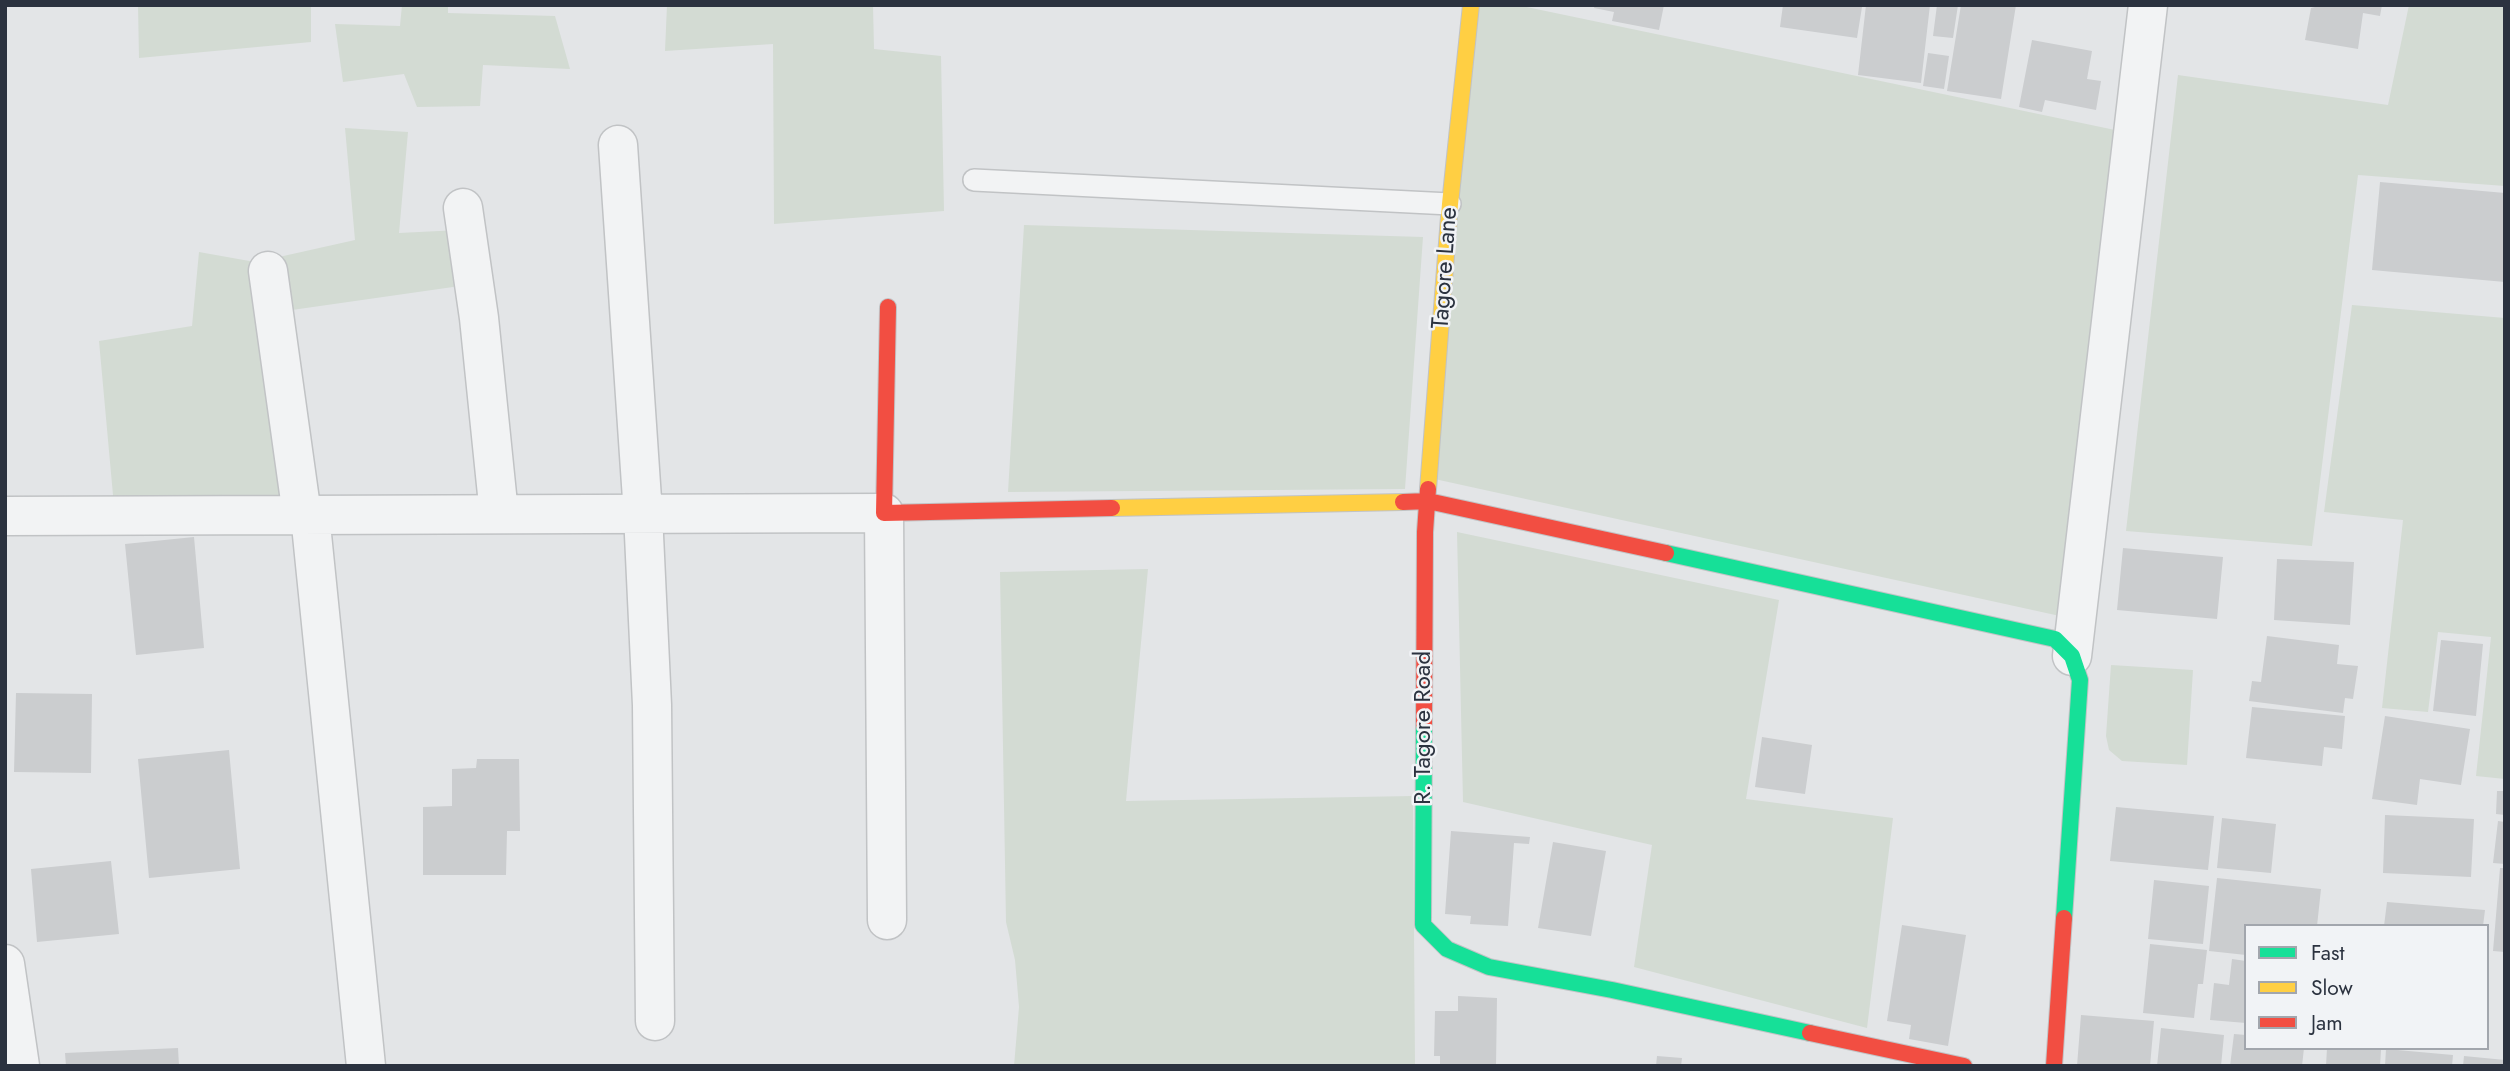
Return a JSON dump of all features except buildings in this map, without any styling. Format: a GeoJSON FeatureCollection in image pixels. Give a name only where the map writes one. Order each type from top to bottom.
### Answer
{"type":"FeatureCollection","features":[{"type":"Feature","properties":{"kind":"street","name":"Tagore Lane"},"geometry":{"type":"LineString","coordinates":[[1425,532],[1450,204],[1471,5]]}},
{"type":"Feature","properties":{"kind":"street"},"geometry":{"type":"LineString","coordinates":[[2053,1066],[2080,680],[2072,656],[2148,5]]}},
{"type":"Feature","properties":{"kind":"street"},"geometry":{"type":"LineString","coordinates":[[618,145],[643,514],[652,705],[654,1020]]}},
{"type":"Feature","properties":{"kind":"street"},"geometry":{"type":"LineString","coordinates":[[463,208],[479,318],[499,514]]}},
{"type":"Feature","properties":{"kind":"street"},"geometry":{"type":"LineString","coordinates":[[268,271],[306,515],[366,1066]]}},
{"type":"Feature","properties":{"kind":"street"},"geometry":{"type":"LineString","coordinates":[[887,920],[884,513],[888,307]]}},
{"type":"Feature","properties":{"kind":"street"},"geometry":{"type":"LineString","coordinates":[[5,516],[884,513],[1428,501],[2055,639],[2072,656]]}},
{"type":"Feature","properties":{"kind":"street","name":"R. Tagore Road"},"geometry":{"type":"LineString","coordinates":[[1425,532],[1423,925],[1447,948],[1489,967],[1612,990],[1964,1066]]}},
{"type":"Feature","properties":{"kind":"street"},"geometry":{"type":"LineString","coordinates":[[5,964],[20,1066]]}},
{"type":"Feature","properties":{"kind":"lane"},"geometry":{"type":"LineString","coordinates":[[974,180],[1450,204]]}},
{"type":"Feature","properties":{"kind":"shaded area"},"geometry":{"type":"Polygon","coordinates":[[[138,5],[311,5],[311,42],[139,58],[138,5]]]}},
{"type":"Feature","properties":{"kind":"shaded area"},"geometry":{"type":"Polygon","coordinates":[[[402,5],[448,5],[448,13],[555,16],[570,69],[483,65],[480,106],[417,107],[404,74],[343,82],[335,24],[400,26],[402,5]]]}},
{"type":"Feature","properties":{"kind":"shaded area"},"geometry":{"type":"Polygon","coordinates":[[[667,5],[873,5],[874,49],[941,56],[944,211],[774,224],[773,44],[665,51],[667,5]]]}},
{"type":"Feature","properties":{"kind":"shaded area"},"geometry":{"type":"Polygon","coordinates":[[[1471,5],[1517,5],[2139,135],[2069,618],[1430,478],[1471,5]]]}},
{"type":"Feature","properties":{"kind":"shaded area"},"geometry":{"type":"Polygon","coordinates":[[[2409,5],[2505,5],[2505,186],[2358,175],[2312,546],[2126,531],[2178,75],[2388,105],[2409,5]]]}},
{"type":"Feature","properties":{"kind":"shaded area"},"geometry":{"type":"Polygon","coordinates":[[[345,128],[408,132],[399,233],[479,229],[474,284],[285,311],[270,259],[355,240],[345,128]]]}},
{"type":"Feature","properties":{"kind":"shaded area"},"geometry":{"type":"Polygon","coordinates":[[[1024,225],[1423,237],[1405,489],[1008,492],[1024,225]]]}},
{"type":"Feature","properties":{"kind":"shaded area"},"geometry":{"type":"Polygon","coordinates":[[[199,252],[255,262],[292,502],[115,517],[99,341],[192,326],[199,252]]]}},
{"type":"Feature","properties":{"kind":"shaded area"},"geometry":{"type":"Polygon","coordinates":[[[2352,305],[2505,318],[2505,779],[2476,776],[2491,637],[2438,632],[2428,712],[2382,708],[2403,520],[2324,512],[2352,305]]]}},
{"type":"Feature","properties":{"kind":"shaded area"},"geometry":{"type":"Polygon","coordinates":[[[1457,532],[1779,600],[1746,799],[1893,818],[1867,1028],[1634,967],[1652,845],[1463,802],[1457,532]]]}},
{"type":"Feature","properties":{"kind":"shaded area"},"geometry":{"type":"Polygon","coordinates":[[[1148,569],[1126,801],[1413,796],[1415,1066],[1014,1066],[1019,1007],[1015,960],[1006,922],[1000,572],[1148,569]]]}},
{"type":"Feature","properties":{"kind":"shaded area"},"geometry":{"type":"Polygon","coordinates":[[[2111,665],[2193,670],[2187,765],[2122,761],[2109,750],[2106,736],[2111,665]]]}},
{"type":"Feature","properties":{"kind":"traffic: fast"},"geometry":{"type":"LineString","coordinates":[[1666,553],[2055,639],[2072,656],[2080,680],[2064,918]]}},
{"type":"Feature","properties":{"kind":"traffic: fast"},"geometry":{"type":"LineString","coordinates":[[1424,725],[1423,925],[1447,949],[1489,967],[1612,990],[1810,1033]]}},
{"type":"Feature","properties":{"kind":"traffic: slow"},"geometry":{"type":"LineString","coordinates":[[1428,489],[1450,204],[1471,5]]}},
{"type":"Feature","properties":{"kind":"traffic: slow"},"geometry":{"type":"LineString","coordinates":[[1112,508],[1403,502]]}},
{"type":"Feature","properties":{"kind":"traffic: jam"},"geometry":{"type":"LineString","coordinates":[[888,307],[884,513],[1112,508]]}},
{"type":"Feature","properties":{"kind":"traffic: jam"},"geometry":{"type":"LineString","coordinates":[[1424,725],[1425,532],[1428,489]]}},
{"type":"Feature","properties":{"kind":"traffic: jam"},"geometry":{"type":"LineString","coordinates":[[1403,502],[1428,501],[1666,553]]}},
{"type":"Feature","properties":{"kind":"traffic: jam"},"geometry":{"type":"LineString","coordinates":[[2054,1066],[2064,918]]}},
{"type":"Feature","properties":{"kind":"traffic: jam"},"geometry":{"type":"LineString","coordinates":[[1810,1033],[1964,1066]]}}]}
